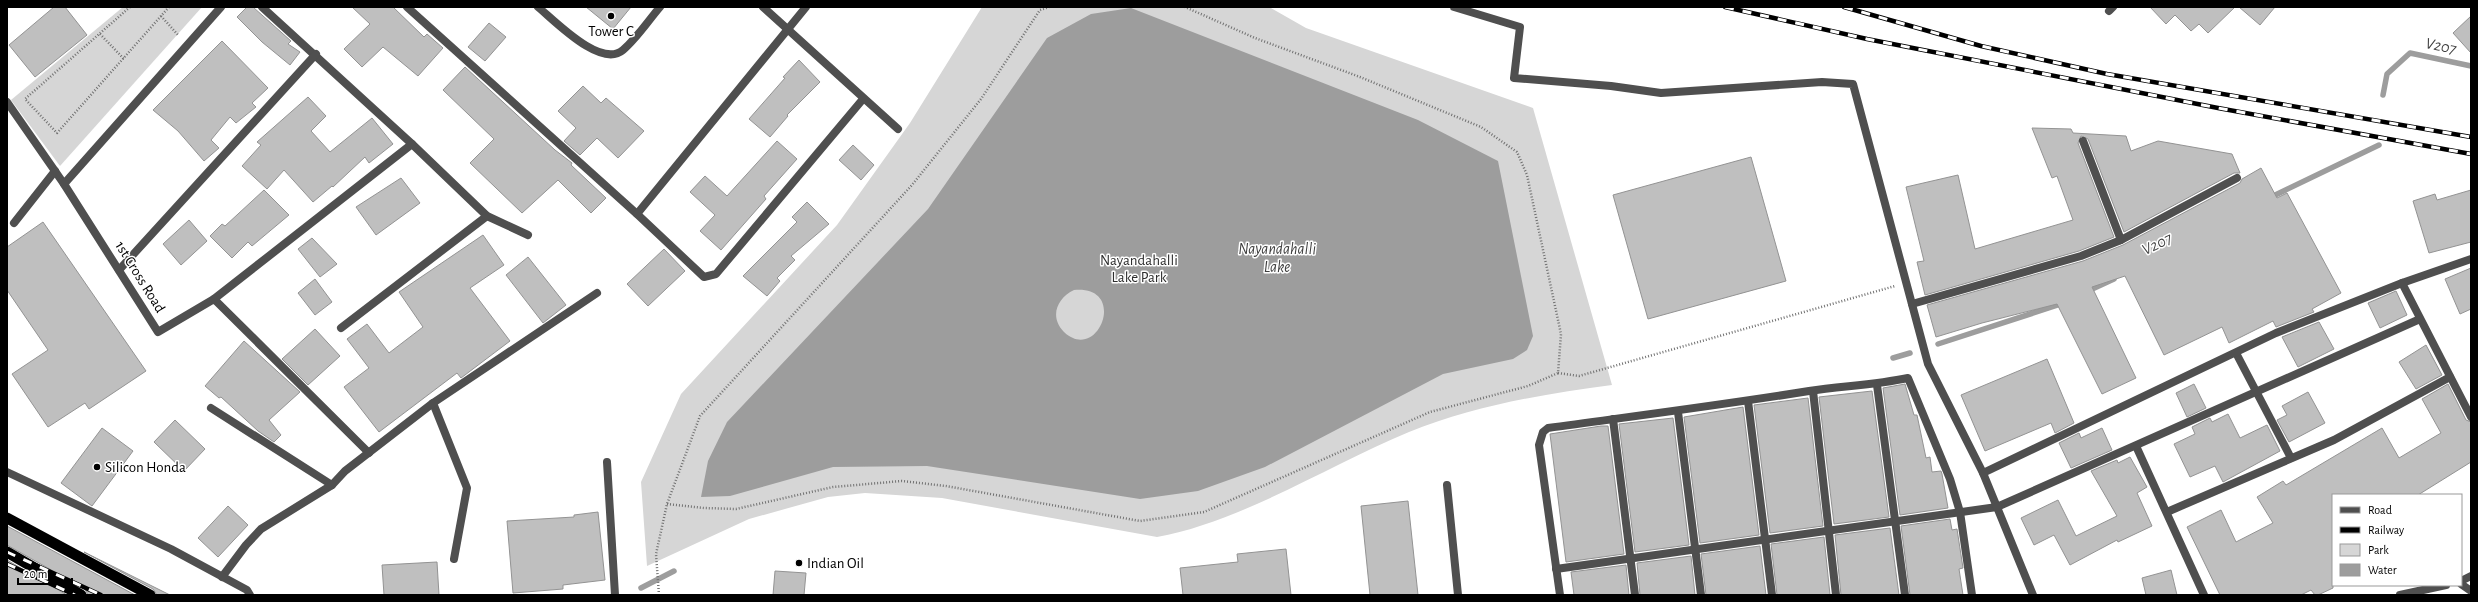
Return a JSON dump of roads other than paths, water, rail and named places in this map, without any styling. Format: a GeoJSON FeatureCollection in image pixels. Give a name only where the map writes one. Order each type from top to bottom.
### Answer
{"type":"FeatureCollection","features":[{"type":"Feature","properties":{"kind":"highway"},"geometry":{"type":"LineString","coordinates":[[7,518],[150,595]]}},
{"type":"Feature","properties":{"kind":"highway"},"geometry":{"type":"LineString","coordinates":[[7,552],[81,595]]}},
{"type":"Feature","properties":{"kind":"street"},"geometry":{"type":"LineString","coordinates":[[64,184],[221,7]]}},
{"type":"Feature","properties":{"kind":"street"},"geometry":{"type":"LineString","coordinates":[[262,7],[316,54],[487,216],[528,235]]}},
{"type":"Feature","properties":{"kind":"street"},"geometry":{"type":"LineString","coordinates":[[407,7],[637,214],[704,277],[716,274],[863,99]]}},
{"type":"Feature","properties":{"kind":"street"},"geometry":{"type":"LineString","coordinates":[[538,7],[593,51],[609,55],[623,50],[660,7]]}},
{"type":"Feature","properties":{"kind":"street"},"geometry":{"type":"LineString","coordinates":[[763,7],[789,28],[863,99],[898,129]]}},
{"type":"Feature","properties":{"kind":"street"},"geometry":{"type":"LineString","coordinates":[[637,214],[806,7]]}},
{"type":"Feature","properties":{"kind":"street"},"geometry":{"type":"LineString","coordinates":[[1454,7],[1520,27],[1514,78],[1610,86],[1661,93],[1822,82],[1853,84],[1928,364],[1984,473],[2033,595]]}},
{"type":"Feature","properties":{"kind":"street"},"geometry":{"type":"LineString","coordinates":[[119,270],[316,54]]}},
{"type":"Feature","properties":{"kind":"street","name":"1st Cross Road"},"geometry":{"type":"LineString","coordinates":[[7,102],[64,184],[158,332],[214,299]]}},
{"type":"Feature","properties":{"kind":"street"},"geometry":{"type":"LineString","coordinates":[[2083,141],[2121,240]]}},
{"type":"Feature","properties":{"kind":"street"},"geometry":{"type":"LineString","coordinates":[[369,453],[214,299],[412,144]]}},
{"type":"Feature","properties":{"kind":"street"},"geometry":{"type":"LineString","coordinates":[[14,223],[55,171]]}},
{"type":"Feature","properties":{"kind":"street"},"geometry":{"type":"LineString","coordinates":[[1912,304],[2049,266],[2121,240],[2237,178]]}},
{"type":"Feature","properties":{"kind":"street"},"geometry":{"type":"LineString","coordinates":[[341,328],[487,216]]}},
{"type":"Feature","properties":{"kind":"street"},"geometry":{"type":"LineString","coordinates":[[1984,473],[2276,333],[2402,283],[2471,259]]}},
{"type":"Feature","properties":{"kind":"street"},"geometry":{"type":"LineString","coordinates":[[2402,283],[2471,417]]}},
{"type":"Feature","properties":{"kind":"street"},"geometry":{"type":"LineString","coordinates":[[222,577],[246,545],[261,529],[332,485],[369,453],[433,403],[597,293]]}},
{"type":"Feature","properties":{"kind":"street"},"geometry":{"type":"LineString","coordinates":[[1556,569],[1997,507],[2420,319]]}},
{"type":"Feature","properties":{"kind":"street"},"geometry":{"type":"LineString","coordinates":[[2236,352],[2291,458]]}},
{"type":"Feature","properties":{"kind":"street"},"geometry":{"type":"LineString","coordinates":[[2167,512],[2334,440],[2450,377]]}},
{"type":"Feature","properties":{"kind":"street"},"geometry":{"type":"LineString","coordinates":[[1560,595],[1539,446],[1540,438],[1548,428],[1678,412],[1812,391],[1876,385],[1908,378],[1948,472],[1960,512],[1972,595]]}},
{"type":"Feature","properties":{"kind":"street"},"geometry":{"type":"LineString","coordinates":[[1876,385],[1896,521],[1905,595]]}},
{"type":"Feature","properties":{"kind":"street"},"geometry":{"type":"LineString","coordinates":[[1812,391],[1836,595]]}},
{"type":"Feature","properties":{"kind":"street"},"geometry":{"type":"LineString","coordinates":[[1748,401],[1772,595]]}},
{"type":"Feature","properties":{"kind":"street"},"geometry":{"type":"LineString","coordinates":[[433,403],[467,488],[454,559]]}},
{"type":"Feature","properties":{"kind":"street"},"geometry":{"type":"LineString","coordinates":[[211,408],[332,485]]}},
{"type":"Feature","properties":{"kind":"street"},"geometry":{"type":"LineString","coordinates":[[1678,412],[1702,595]]}},
{"type":"Feature","properties":{"kind":"street"},"geometry":{"type":"LineString","coordinates":[[1613,420],[1634,595]]}},
{"type":"Feature","properties":{"kind":"street"},"geometry":{"type":"LineString","coordinates":[[2136,446],[2204,595]]}},
{"type":"Feature","properties":{"kind":"street"},"geometry":{"type":"LineString","coordinates":[[607,462],[615,595]]}},
{"type":"Feature","properties":{"kind":"street"},"geometry":{"type":"LineString","coordinates":[[7,472],[171,549],[247,590],[250,595]]}},
{"type":"Feature","properties":{"kind":"street"},"geometry":{"type":"LineString","coordinates":[[1447,485],[1458,595]]}},
{"type":"Feature","properties":{"kind":"street"},"geometry":{"type":"LineString","coordinates":[[2462,582],[2471,576]]}},
{"type":"Feature","properties":{"kind":"street"},"geometry":{"type":"LineString","coordinates":[[2462,584],[2471,591]]}},
{"type":"Feature","properties":{"kind":"street"},"geometry":{"type":"LineString","coordinates":[[2400,595],[2441,586]]}},
{"type":"Feature","properties":{"kind":"water","name":"Nayandahalli Lake"},"geometry":{"type":"Polygon","coordinates":[[[1131,8],[1418,120],[1498,161],[1533,336],[1527,350],[1513,359],[1443,374],[1265,467],[1198,491],[1140,499],[927,466],[833,467],[730,496],[701,497],[708,461],[727,422],[928,209],[1047,38],[1091,14],[1131,8]],[[1074,290],[1063,298],[1057,308],[1056,314],[1059,326],[1064,332],[1076,339],[1088,338],[1097,331],[1102,321],[1104,310],[1100,299],[1091,292],[1074,290]]]}},
{"type":"Feature","properties":{"kind":"waterway","name":"V207"},"geometry":{"type":"LineString","coordinates":[[2383,95],[2387,74],[2410,53],[2471,66]]}},
{"type":"Feature","properties":{"kind":"waterway","name":"V207"},"geometry":{"type":"LineString","coordinates":[[2269,198],[2379,145]]}},
{"type":"Feature","properties":{"kind":"waterway","name":"V207"},"geometry":{"type":"LineString","coordinates":[[2088,291],[2114,279]]}},
{"type":"Feature","properties":{"kind":"waterway","name":"V207"},"geometry":{"type":"LineString","coordinates":[[1938,344],[2064,303]]}},
{"type":"Feature","properties":{"kind":"waterway","name":"V207"},"geometry":{"type":"LineString","coordinates":[[1893,358],[1910,353]]}},
{"type":"Feature","properties":{"kind":"waterway","name":"V207"},"geometry":{"type":"LineString","coordinates":[[641,588],[674,571]]}},
{"type":"Feature","properties":{"kind":"railway"},"geometry":{"type":"LineString","coordinates":[[1725,7],[1867,39],[2218,108],[2471,154]]}},
{"type":"Feature","properties":{"kind":"railway"},"geometry":{"type":"LineString","coordinates":[[1844,7],[1981,46],[2107,74],[2471,137]]}},
{"type":"Feature","properties":{"kind":"railway"},"geometry":{"type":"LineString","coordinates":[[7,552],[101,595]]}},
{"type":"Feature","properties":{"kind":"railway"},"geometry":{"type":"LineString","coordinates":[[7,564],[75,595]]}},
{"type":"Feature","properties":{"kind":"place","name":"Tower C"},"geometry":{"type":"Point","coordinates":[611,16]}},
{"type":"Feature","properties":{"kind":"place","name":"Silicon Honda"},"geometry":{"type":"Point","coordinates":[97,467]}},
{"type":"Feature","properties":{"kind":"place","name":"Indian Oil"},"geometry":{"type":"Point","coordinates":[799,563]}},
{"type":"Feature","properties":{"kind":"park label","name":"Nayandahalli Lake Park"},"geometry":{"type":"Point","coordinates":[1139,268]}}]}
